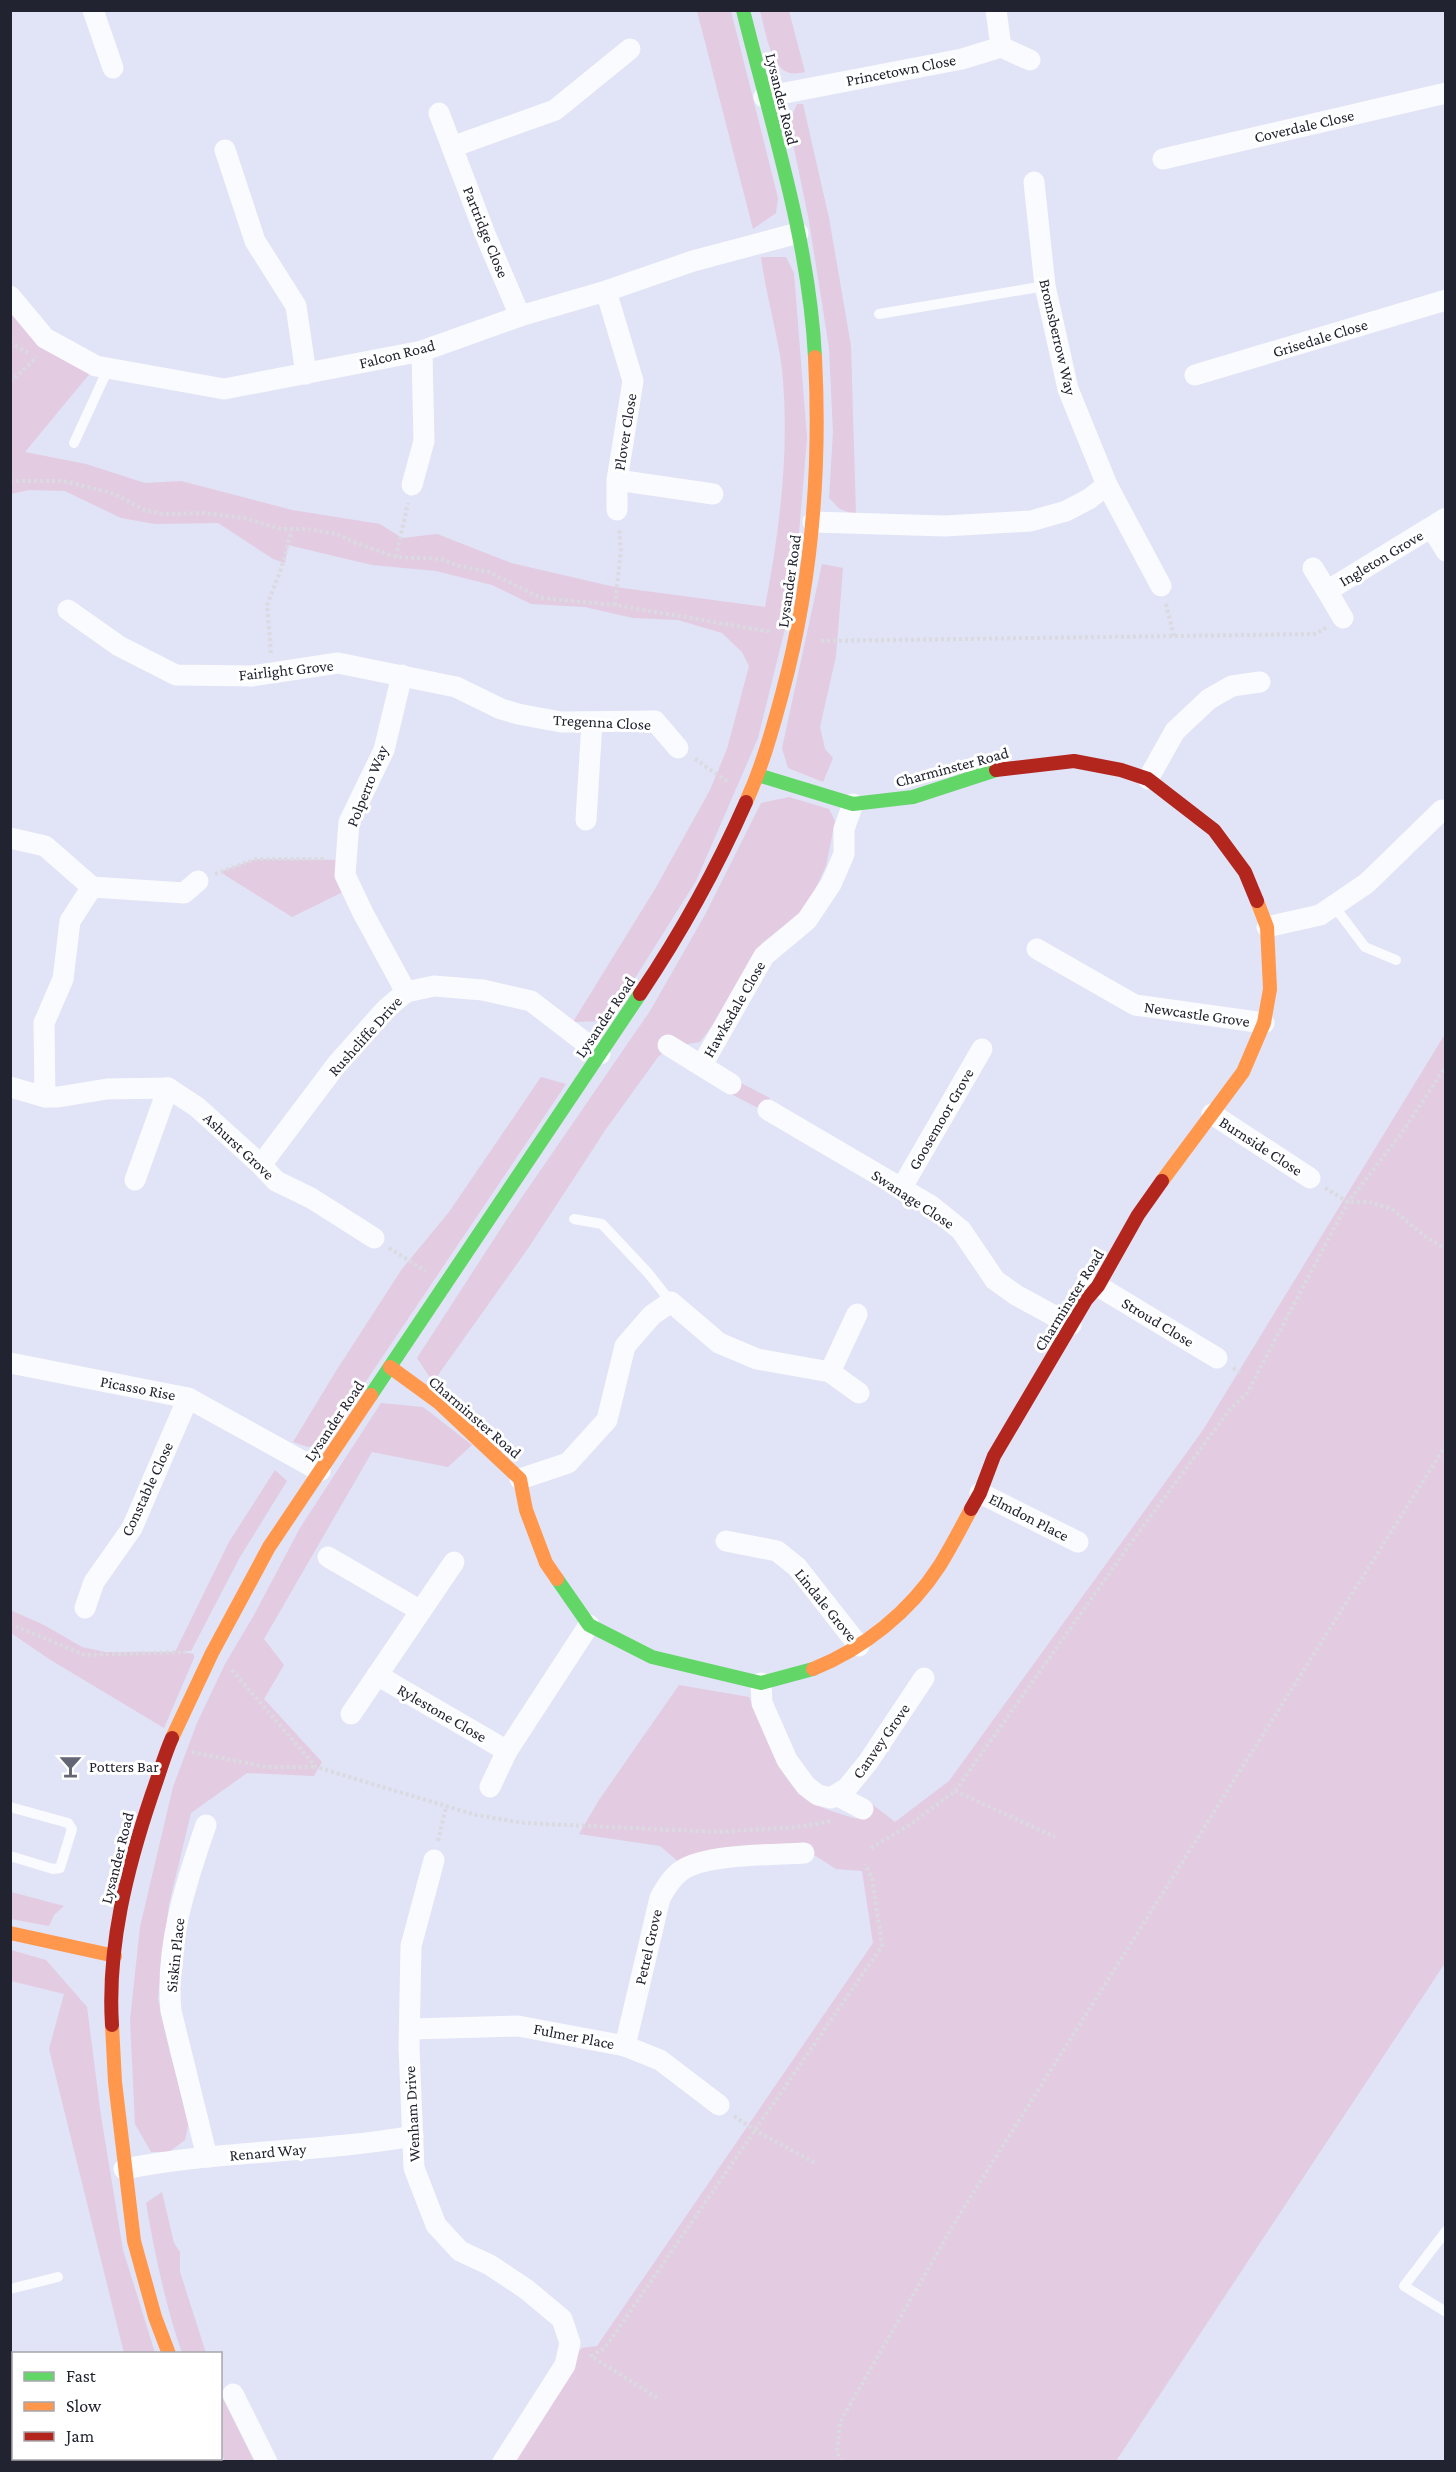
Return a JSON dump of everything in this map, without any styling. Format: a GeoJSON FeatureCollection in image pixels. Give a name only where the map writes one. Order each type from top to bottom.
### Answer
{"type":"FeatureCollection","features":[{"type":"Feature","properties":{"kind":"street"},"geometry":{"type":"LineString","coordinates":[[93,10],[113,68]]}},
{"type":"Feature","properties":{"kind":"street","name":"Lysander Road"},"geometry":{"type":"LineString","coordinates":[[168,2352],[135,2241],[124,2169],[115,2082],[110,1993],[122,1900],[135,1844],[169,1744],[212,1653],[269,1547],[675,942],[731,837],[758,775],[798,637],[807,585],[813,522],[817,400],[814,350],[798,233],[742,10]]}},
{"type":"Feature","properties":{"kind":"street"},"geometry":{"type":"LineString","coordinates":[[996,10],[1001,47],[1030,60]]}},
{"type":"Feature","properties":{"kind":"street","name":"Princetown Close"},"geometry":{"type":"LineString","coordinates":[[764,97],[962,59],[1001,47]]}},
{"type":"Feature","properties":{"kind":"street"},"geometry":{"type":"LineString","coordinates":[[452,147],[555,110],[630,49]]}},
{"type":"Feature","properties":{"kind":"street","name":"Coverdale Close"},"geometry":{"type":"LineString","coordinates":[[1163,159],[1446,93]]}},
{"type":"Feature","properties":{"kind":"street","name":"Partridge Close"},"geometry":{"type":"LineString","coordinates":[[440,113],[485,234],[520,316]]}},
{"type":"Feature","properties":{"kind":"street"},"geometry":{"type":"LineString","coordinates":[[225,150],[255,241],[296,306],[306,374]]}},
{"type":"Feature","properties":{"kind":"street","name":"Bromsberrow Way"},"geometry":{"type":"LineString","coordinates":[[1034,182],[1045,286],[1068,389],[1107,485],[1161,586]]}},
{"type":"Feature","properties":{"kind":"street","name":"Falcon Road"},"geometry":{"type":"LineString","coordinates":[[10,297],[45,338],[96,366],[224,389],[422,351],[520,316],[606,291],[693,261],[798,233]]}},
{"type":"Feature","properties":{"kind":"street","name":"Plover Close"},"geometry":{"type":"LineString","coordinates":[[606,291],[633,381],[617,480],[713,494]]}},
{"type":"Feature","properties":{"kind":"street","name":"Grisedale Close"},"geometry":{"type":"LineString","coordinates":[[1195,375],[1446,300]]}},
{"type":"Feature","properties":{"kind":"street"},"geometry":{"type":"LineString","coordinates":[[412,485],[424,441],[422,351]]}},
{"type":"Feature","properties":{"kind":"street"},"geometry":{"type":"LineString","coordinates":[[617,480],[617,510]]}},
{"type":"Feature","properties":{"kind":"street"},"geometry":{"type":"LineString","coordinates":[[813,522],[945,526],[1031,521],[1066,511],[1089,499],[1107,485]]}},
{"type":"Feature","properties":{"kind":"street","name":"Ingleton Grove"},"geometry":{"type":"LineString","coordinates":[[1342,618],[1327,591],[1439,523],[1446,551]]}},
{"type":"Feature","properties":{"kind":"street"},"geometry":{"type":"LineString","coordinates":[[1313,568],[1327,591]]}},
{"type":"Feature","properties":{"kind":"street","name":"Fairlight Grove"},"geometry":{"type":"LineString","coordinates":[[68,610],[119,646],[176,675],[252,676],[338,663],[408,677]]}},
{"type":"Feature","properties":{"kind":"street","name":"Tregenna Close"},"geometry":{"type":"LineString","coordinates":[[408,677],[456,687],[501,709],[561,722],[655,721],[678,748]]}},
{"type":"Feature","properties":{"kind":"street","name":"Polperro Way"},"geometry":{"type":"LineString","coordinates":[[406,992],[345,875],[349,822],[384,750],[408,677]]}},
{"type":"Feature","properties":{"kind":"street"},"geometry":{"type":"LineString","coordinates":[[1148,780],[1175,731],[1209,699],[1232,686],[1260,682]]}},
{"type":"Feature","properties":{"kind":"street"},"geometry":{"type":"LineString","coordinates":[[586,820],[592,722]]}},
{"type":"Feature","properties":{"kind":"street","name":"Charminster Road"},"geometry":{"type":"LineString","coordinates":[[390,1367],[438,1402],[520,1479],[525,1510],[546,1563],[589,1625],[652,1656],[687,1667],[761,1683],[801,1674],[831,1662],[859,1646],[898,1616],[939,1568],[980,1493],[994,1456],[1086,1300],[1098,1286],[1138,1215],[1243,1072],[1264,1023],[1270,989],[1267,927],[1245,872],[1214,830],[1148,780],[1121,770],[1074,761],[1002,768],[913,797],[853,804],[758,775]]}},
{"type":"Feature","properties":{"kind":"street","name":"Hawksdale Close"},"geometry":{"type":"LineString","coordinates":[[702,1065],[764,956],[807,920],[831,884],[844,854],[844,830],[853,804]]}},
{"type":"Feature","properties":{"kind":"street"},"geometry":{"type":"LineString","coordinates":[[1267,927],[1320,915],[1334,906],[1367,883],[1442,810]]}},
{"type":"Feature","properties":{"kind":"street"},"geometry":{"type":"LineString","coordinates":[[10,838],[45,846],[92,887],[184,892],[198,881]]}},
{"type":"Feature","properties":{"kind":"street"},"geometry":{"type":"LineString","coordinates":[[45,1097],[44,1023],[63,979],[70,921],[92,887]]}},
{"type":"Feature","properties":{"kind":"street","name":"Newcastle Grove"},"geometry":{"type":"LineString","coordinates":[[1037,949],[1135,1005],[1264,1023]]}},
{"type":"Feature","properties":{"kind":"street","name":"Rushcliffe Drive"},"geometry":{"type":"LineString","coordinates":[[261,1164],[337,1064],[385,1010],[406,992],[434,986],[483,990],[531,1001],[600,1054]]}},
{"type":"Feature","properties":{"kind":"street"},"geometry":{"type":"LineString","coordinates":[[668,1045],[731,1084]]}},
{"type":"Feature","properties":{"kind":"street","name":"Goosemoor Grove"},"geometry":{"type":"LineString","coordinates":[[901,1189],[981,1049]]}},
{"type":"Feature","properties":{"kind":"street"},"geometry":{"type":"LineString","coordinates":[[10,1087],[45,1097],[107,1089],[168,1088],[135,1180]]}},
{"type":"Feature","properties":{"kind":"street","name":"Ashurst Grove"},"geometry":{"type":"LineString","coordinates":[[168,1088],[197,1107],[261,1164],[276,1181],[311,1198],[374,1238]]}},
{"type":"Feature","properties":{"kind":"street","name":"Swanage Close"},"geometry":{"type":"LineString","coordinates":[[768,1110],[930,1205],[962,1230],[995,1280],[1016,1295],[1071,1325]]}},
{"type":"Feature","properties":{"kind":"street","name":"Burnside Close"},"geometry":{"type":"LineString","coordinates":[[1212,1114],[1310,1178]]}},
{"type":"Feature","properties":{"kind":"street","name":"Stroud Close"},"geometry":{"type":"LineString","coordinates":[[1098,1286],[1217,1358]]}},
{"type":"Feature","properties":{"kind":"street"},"geometry":{"type":"LineString","coordinates":[[520,1479],[568,1463],[607,1420],[625,1346],[652,1315],[670,1302],[719,1342],[756,1359],[830,1372],[859,1393]]}},
{"type":"Feature","properties":{"kind":"street"},"geometry":{"type":"LineString","coordinates":[[830,1372],[857,1314]]}},
{"type":"Feature","properties":{"kind":"street","name":"Picasso Rise"},"geometry":{"type":"LineString","coordinates":[[10,1363],[188,1398],[320,1471]]}},
{"type":"Feature","properties":{"kind":"street","name":"Constable Close"},"geometry":{"type":"LineString","coordinates":[[85,1608],[94,1581],[132,1528],[188,1398]]}},
{"type":"Feature","properties":{"kind":"street","name":"Elmdon Place"},"geometry":{"type":"LineString","coordinates":[[980,1493],[1078,1542]]}},
{"type":"Feature","properties":{"kind":"street","name":"Lindale Grove"},"geometry":{"type":"LineString","coordinates":[[726,1541],[777,1551],[798,1567],[859,1646]]}},
{"type":"Feature","properties":{"kind":"street"},"geometry":{"type":"LineString","coordinates":[[328,1557],[421,1611]]}},
{"type":"Feature","properties":{"kind":"street","name":"Rylestone Close"},"geometry":{"type":"LineString","coordinates":[[351,1714],[454,1562]]}},
{"type":"Feature","properties":{"kind":"street"},"geometry":{"type":"LineString","coordinates":[[490,1786],[507,1751],[589,1625]]}},
{"type":"Feature","properties":{"kind":"street","name":"Rylestone Close"},"geometry":{"type":"LineString","coordinates":[[377,1675],[507,1751]]}},
{"type":"Feature","properties":{"kind":"street","name":"Canvey Grove"},"geometry":{"type":"LineString","coordinates":[[836,1795],[847,1788],[868,1762],[924,1678]]}},
{"type":"Feature","properties":{"kind":"street"},"geometry":{"type":"LineString","coordinates":[[761,1683],[762,1703],[787,1760],[807,1786],[818,1795],[831,1798],[836,1795],[863,1809]]}},
{"type":"Feature","properties":{"kind":"street","name":"Siskin Place"},"geometry":{"type":"LineString","coordinates":[[206,1825],[188,1876],[180,1911],[169,1990],[171,2012],[207,2157]]}},
{"type":"Feature","properties":{"kind":"street","name":"Petrel Grove"},"geometry":{"type":"LineString","coordinates":[[625,2046],[660,1898],[669,1882],[682,1870],[703,1862],[804,1853]]}},
{"type":"Feature","properties":{"kind":"street","name":"Wenham Drive"},"geometry":{"type":"LineString","coordinates":[[434,1860],[411,1946],[409,2047],[414,2168],[436,2225],[460,2251],[490,2265],[526,2289],[562,2319],[570,2343],[566,2365],[503,2462]]}},
{"type":"Feature","properties":{"kind":"street"},"geometry":{"type":"LineString","coordinates":[[10,1933],[115,1956]]}},
{"type":"Feature","properties":{"kind":"street","name":"Fulmer Place"},"geometry":{"type":"LineString","coordinates":[[411,2029],[518,2026],[625,2046],[660,2060],[719,2105]]}},
{"type":"Feature","properties":{"kind":"street","name":"Renard Way"},"geometry":{"type":"LineString","coordinates":[[124,2169],[207,2157],[370,2144],[412,2136]]}},
{"type":"Feature","properties":{"kind":"street"},"geometry":{"type":"LineString","coordinates":[[233,2394],[267,2462]]}},
{"type":"Feature","properties":{"kind":"lane"},"geometry":{"type":"LineString","coordinates":[[879,314],[1045,286]]}},
{"type":"Feature","properties":{"kind":"lane"},"geometry":{"type":"LineString","coordinates":[[74,443],[108,369]]}},
{"type":"Feature","properties":{"kind":"lane"},"geometry":{"type":"LineString","coordinates":[[1334,906],[1365,947],[1396,960]]}},
{"type":"Feature","properties":{"kind":"lane"},"geometry":{"type":"LineString","coordinates":[[574,1219],[602,1224],[648,1273],[670,1302]]}},
{"type":"Feature","properties":{"kind":"lane"},"geometry":{"type":"LineString","coordinates":[[10,1807],[68,1823],[72,1829],[60,1868],[53,1869],[10,1856]]}},
{"type":"Feature","properties":{"kind":"lane"},"geometry":{"type":"LineString","coordinates":[[1446,2231],[1404,2286],[1446,2312]]}},
{"type":"Feature","properties":{"kind":"lane"},"geometry":{"type":"LineString","coordinates":[[10,2289],[58,2277]]}},
{"type":"Feature","properties":{"kind":"path"},"geometry":{"type":"LineString","coordinates":[[10,382],[38,356]]}},
{"type":"Feature","properties":{"kind":"path"},"geometry":{"type":"LineString","coordinates":[[10,481],[64,481],[116,494],[144,510],[164,514],[206,513],[244,518],[281,529],[307,529],[337,534],[396,557],[441,559],[459,566],[489,572],[541,598],[615,605],[822,641],[1316,634]]}},
{"type":"Feature","properties":{"kind":"path"},"geometry":{"type":"LineString","coordinates":[[396,557],[412,485]]}},
{"type":"Feature","properties":{"kind":"path"},"geometry":{"type":"LineString","coordinates":[[615,605],[621,549],[617,510]]}},
{"type":"Feature","properties":{"kind":"path"},"geometry":{"type":"LineString","coordinates":[[272,674],[267,604],[281,569],[292,529]]}},
{"type":"Feature","properties":{"kind":"path"},"geometry":{"type":"LineString","coordinates":[[1161,586],[1174,637]]}},
{"type":"Feature","properties":{"kind":"path"},"geometry":{"type":"LineString","coordinates":[[678,748],[728,782],[751,792]]}},
{"type":"Feature","properties":{"kind":"path"},"geometry":{"type":"LineString","coordinates":[[198,881],[256,860],[346,860]]}},
{"type":"Feature","properties":{"kind":"path"},"geometry":{"type":"LineString","coordinates":[[871,1848],[912,1824],[955,1791],[1140,1531],[1231,1408],[1247,1393],[1348,1202],[1401,1134],[1446,1066]]}},
{"type":"Feature","properties":{"kind":"path"},"geometry":{"type":"LineString","coordinates":[[1348,1202],[1368,1202],[1392,1209],[1426,1237],[1446,1249]]}},
{"type":"Feature","properties":{"kind":"path"},"geometry":{"type":"LineString","coordinates":[[374,1238],[426,1270]]}},
{"type":"Feature","properties":{"kind":"path"},"geometry":{"type":"LineString","coordinates":[[841,2462],[837,2452],[840,2422],[958,2217],[1446,1445]]}},
{"type":"Feature","properties":{"kind":"path"},"geometry":{"type":"LineString","coordinates":[[10,1624],[85,1655],[212,1653],[234,1672],[316,1767]]}},
{"type":"Feature","properties":{"kind":"path"},"geometry":{"type":"LineString","coordinates":[[169,1744],[201,1755],[266,1767],[316,1767],[476,1815],[524,1822],[719,1832],[798,1827],[820,1823]]}},
{"type":"Feature","properties":{"kind":"path"},"geometry":{"type":"LineString","coordinates":[[955,1791],[1055,1837]]}},
{"type":"Feature","properties":{"kind":"path"},"geometry":{"type":"LineString","coordinates":[[434,1860],[446,1807]]}},
{"type":"Feature","properties":{"kind":"path"},"geometry":{"type":"LineString","coordinates":[[657,2398],[591,2356],[605,2348],[882,1946],[872,1878],[865,1864]]}},
{"type":"Feature","properties":{"kind":"path"},"geometry":{"type":"LineString","coordinates":[[756,2131],[817,2164]]}},
{"type":"Feature","properties":{"kind":"shaded area"},"geometry":{"type":"Polygon","coordinates":[[[697,11],[731,11],[778,198],[776,213],[753,229],[697,11]]]}},
{"type":"Feature","properties":{"kind":"shaded area"},"geometry":{"type":"Polygon","coordinates":[[[760,11],[789,11],[805,72],[790,73],[778,64],[769,47],[760,11]]]}},
{"type":"Feature","properties":{"kind":"shaded area"},"geometry":{"type":"Polygon","coordinates":[[[797,104],[803,104],[829,218],[851,346],[856,515],[840,509],[829,498],[833,432],[829,348],[809,221],[789,124],[797,104]]]}},
{"type":"Feature","properties":{"kind":"shaded area"},"geometry":{"type":"Polygon","coordinates":[[[761,257],[786,257],[794,273],[807,438],[794,592],[758,738],[696,881],[608,1021],[573,1022],[655,889],[710,790],[727,749],[749,666],[742,652],[722,633],[678,620],[633,618],[585,607],[531,604],[492,585],[436,571],[372,565],[288,545],[285,563],[273,559],[218,523],[155,524],[121,518],[65,491],[29,490],[11,494],[11,296],[96,366],[25,452],[86,464],[145,483],[181,481],[292,510],[380,524],[402,538],[437,534],[511,563],[615,587],[765,607],[779,518],[785,429],[782,369],[761,257]]]}},
{"type":"Feature","properties":{"kind":"shaded area"},"geometry":{"type":"Polygon","coordinates":[[[822,564],[843,568],[836,656],[820,727],[825,749],[833,758],[823,782],[788,768],[782,748],[822,564]]]}},
{"type":"Feature","properties":{"kind":"shaded area"},"geometry":{"type":"Polygon","coordinates":[[[789,797],[829,809],[835,821],[826,866],[806,909],[762,943],[735,995],[700,1042],[670,1047],[658,1057],[606,1129],[529,1247],[433,1382],[417,1358],[507,1219],[650,1011],[706,913],[761,803],[789,797]]]}},
{"type":"Feature","properties":{"kind":"shaded area"},"geometry":{"type":"Polygon","coordinates":[[[256,859],[346,860],[351,888],[292,917],[220,872],[256,859]]]}},
{"type":"Feature","properties":{"kind":"shaded area"},"geometry":{"type":"Polygon","coordinates":[[[1445,1034],[1445,1963],[1116,2461],[501,2462],[565,2365],[582,2348],[597,2346],[873,1943],[862,1871],[836,1869],[811,1853],[686,1868],[660,1846],[579,1834],[599,1800],[679,1685],[749,1697],[770,1747],[790,1782],[804,1797],[833,1812],[857,1819],[868,1801],[895,1822],[949,1781],[1203,1430],[1445,1034]]]}},
{"type":"Feature","properties":{"kind":"shaded area"},"geometry":{"type":"Polygon","coordinates":[[[541,1077],[566,1084],[323,1445],[308,1447],[293,1442],[402,1269],[449,1212],[541,1077]]]}},
{"type":"Feature","properties":{"kind":"shaded area"},"geometry":{"type":"Polygon","coordinates":[[[737,1081],[770,1098],[764,1111],[731,1094],[737,1081]]]}},
{"type":"Feature","properties":{"kind":"shaded area"},"geometry":{"type":"Polygon","coordinates":[[[381,1403],[423,1407],[472,1445],[448,1467],[372,1452],[264,1639],[284,1665],[264,1699],[322,1762],[314,1776],[247,1773],[191,1813],[169,1904],[158,1999],[189,2121],[185,2140],[169,2152],[151,2152],[135,2124],[130,2020],[140,1927],[173,1787],[197,1723],[225,1664],[300,1528],[381,1403]]]}},
{"type":"Feature","properties":{"kind":"shaded area"},"geometry":{"type":"Polygon","coordinates":[[[275,1470],[287,1481],[240,1557],[191,1651],[181,1652],[194,1654],[194,1658],[164,1728],[49,1659],[11,1633],[10,1610],[44,1625],[82,1647],[105,1652],[175,1652],[229,1542],[275,1470]]]}},
{"type":"Feature","properties":{"kind":"shaded area"},"geometry":{"type":"Polygon","coordinates":[[[11,1892],[64,1906],[54,1915],[49,1926],[11,1919],[11,1892]]]}},
{"type":"Feature","properties":{"kind":"shaded area"},"geometry":{"type":"Polygon","coordinates":[[[11,1950],[46,1960],[87,2007],[101,2116],[123,2250],[155,2352],[124,2352],[49,2049],[64,1994],[11,1981],[11,1950]]]}},
{"type":"Feature","properties":{"kind":"shaded area"},"geometry":{"type":"Polygon","coordinates":[[[162,2192],[174,2243],[180,2252],[180,2272],[206,2352],[182,2352],[170,2316],[146,2203],[162,2192]]]}},
{"type":"Feature","properties":{"kind":"shaded area"},"geometry":{"type":"Polygon","coordinates":[[[222,2397],[254,2461],[225,2461],[222,2455],[222,2397]]]}},
{"type":"Feature","properties":{"kind":"shaded area"},"geometry":{"type":"Polygon","coordinates":[[[150,2460],[198,2460],[199,2462],[150,2462],[150,2460]]]}},
{"type":"Feature","properties":{"kind":"traffic: fast"},"geometry":{"type":"LineString","coordinates":[[743,10],[797,225],[805,269],[815,357]]}},
{"type":"Feature","properties":{"kind":"traffic: fast"},"geometry":{"type":"LineString","coordinates":[[758,775],[853,804],[913,797],[996,770]]}},
{"type":"Feature","properties":{"kind":"traffic: fast"},"geometry":{"type":"LineString","coordinates":[[371,1395],[640,994]]}},
{"type":"Feature","properties":{"kind":"traffic: fast"},"geometry":{"type":"LineString","coordinates":[[557,1579],[589,1625],[652,1657],[761,1683],[813,1669]]}},
{"type":"Feature","properties":{"kind":"traffic: slow"},"geometry":{"type":"LineString","coordinates":[[746,802],[762,762],[782,694],[801,611],[815,485],[817,443],[815,357]]}},
{"type":"Feature","properties":{"kind":"traffic: slow"},"geometry":{"type":"LineString","coordinates":[[1162,1181],[1243,1072],[1264,1023],[1270,989],[1267,927],[1257,901]]}},
{"type":"Feature","properties":{"kind":"traffic: slow"},"geometry":{"type":"LineString","coordinates":[[390,1367],[438,1402],[520,1479],[526,1510],[546,1563],[557,1579]]}},
{"type":"Feature","properties":{"kind":"traffic: slow"},"geometry":{"type":"LineString","coordinates":[[172,1738],[212,1653],[269,1547],[371,1395]]}},
{"type":"Feature","properties":{"kind":"traffic: slow"},"geometry":{"type":"LineString","coordinates":[[813,1669],[832,1661],[867,1640],[915,1598],[940,1565],[971,1509]]}},
{"type":"Feature","properties":{"kind":"traffic: slow"},"geometry":{"type":"LineString","coordinates":[[10,1933],[115,1956]]}},
{"type":"Feature","properties":{"kind":"traffic: slow"},"geometry":{"type":"LineString","coordinates":[[112,2025],[115,2082],[134,2241],[155,2317],[168,2352]]}},
{"type":"Feature","properties":{"kind":"traffic: jam"},"geometry":{"type":"LineString","coordinates":[[996,770],[1074,761],[1121,770],[1148,779],[1214,830],[1245,872],[1257,901]]}},
{"type":"Feature","properties":{"kind":"traffic: jam"},"geometry":{"type":"LineString","coordinates":[[640,994],[697,901],[746,802]]}},
{"type":"Feature","properties":{"kind":"traffic: jam"},"geometry":{"type":"LineString","coordinates":[[971,1509],[980,1493],[994,1456],[1086,1300],[1098,1286],[1138,1215],[1162,1181]]}},
{"type":"Feature","properties":{"kind":"traffic: jam"},"geometry":{"type":"LineString","coordinates":[[112,2025],[113,1966],[127,1879],[134,1850],[172,1738]]}},
{"type":"Feature","properties":{"kind":"place","name":"Potters Bar"},"geometry":{"type":"Point","coordinates":[71,1766]}}]}
